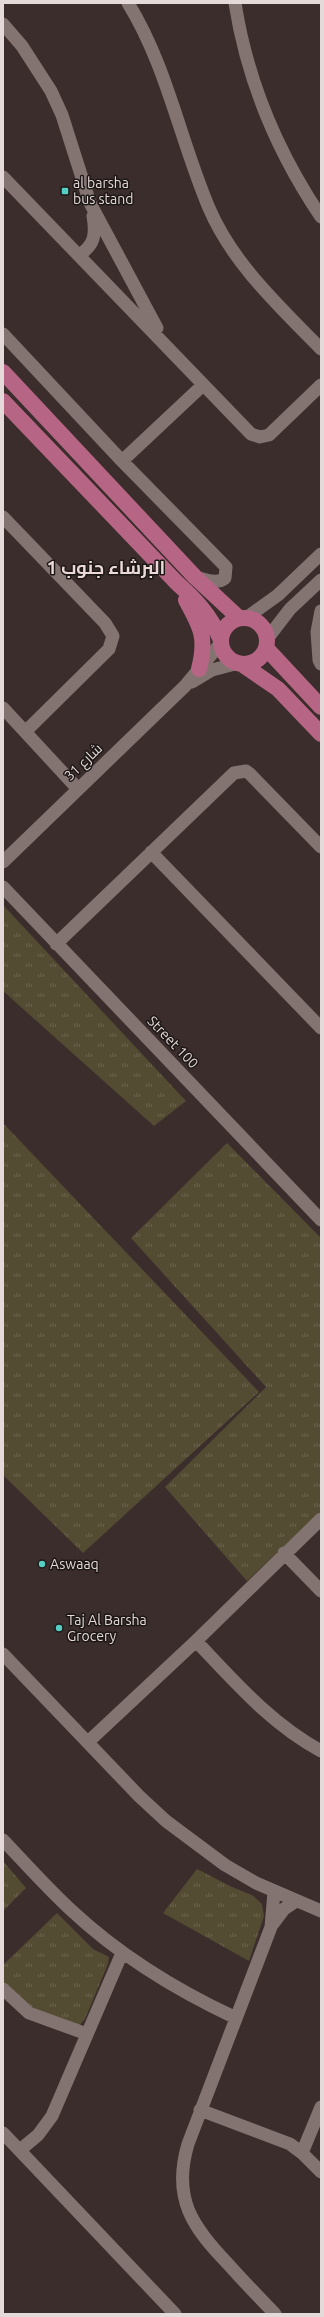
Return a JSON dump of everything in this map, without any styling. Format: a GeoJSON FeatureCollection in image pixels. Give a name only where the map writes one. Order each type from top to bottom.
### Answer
{"type":"FeatureCollection","features":[{"type":"Feature","properties":{"kind":"main road"},"geometry":{"type":"LineString","coordinates":[[3,372],[195,577],[242,618],[261,625],[267,644],[321,707]]}},
{"type":"Feature","properties":{"kind":"main road"},"geometry":{"type":"LineString","coordinates":[[3,401],[177,583],[201,605],[214,623],[224,654],[278,690],[321,734]]}},
{"type":"Feature","properties":{"kind":"main road"},"geometry":{"type":"LineString","coordinates":[[177,583],[202,630],[204,640],[199,669]]}},
{"type":"Feature","properties":{"kind":"main road"},"geometry":{"type":"LineString","coordinates":[[220,641],[226,625],[242,618]]}},
{"type":"Feature","properties":{"kind":"main road"},"geometry":{"type":"LineString","coordinates":[[239,664],[255,662],[262,656],[267,644]]}},
{"type":"Feature","properties":{"kind":"street"},"geometry":{"type":"LineString","coordinates":[[128,3],[151,46],[209,209],[228,244],[251,276],[321,350]]}},
{"type":"Feature","properties":{"kind":"street"},"geometry":{"type":"LineString","coordinates":[[235,3],[253,79],[273,134],[300,186],[321,217]]}},
{"type":"Feature","properties":{"kind":"street"},"geometry":{"type":"LineString","coordinates":[[3,24],[22,46],[51,91],[62,115],[90,203],[95,235],[92,243],[79,255]]}},
{"type":"Feature","properties":{"kind":"street"},"geometry":{"type":"LineString","coordinates":[[3,177],[167,345],[203,386],[251,434],[260,437],[269,435],[321,385]]}},
{"type":"Feature","properties":{"kind":"street"},"geometry":{"type":"LineString","coordinates":[[90,203],[127,275],[167,345]]}},
{"type":"Feature","properties":{"kind":"street"},"geometry":{"type":"LineString","coordinates":[[3,334],[122,461],[226,567],[225,578],[221,582],[195,577]]}},
{"type":"Feature","properties":{"kind":"street"},"geometry":{"type":"LineString","coordinates":[[122,461],[203,386]]}},
{"type":"Feature","properties":{"kind":"street"},"geometry":{"type":"LineString","coordinates":[[3,517],[105,623],[113,636],[109,649],[26,731]]}},
{"type":"Feature","properties":{"kind":"street"},"geometry":{"type":"LineString","coordinates":[[242,618],[278,595],[321,554]]}},
{"type":"Feature","properties":{"kind":"street"},"geometry":{"type":"LineString","coordinates":[[267,644],[290,609],[321,580]]}},
{"type":"Feature","properties":{"kind":"street"},"geometry":{"type":"LineString","coordinates":[[321,611],[317,632],[319,660],[321,664]]}},
{"type":"Feature","properties":{"kind":"street","name":"شارع 31"},"geometry":{"type":"LineString","coordinates":[[3,862],[185,686],[220,641]]}},
{"type":"Feature","properties":{"kind":"street","name":"شارع 31"},"geometry":{"type":"LineString","coordinates":[[185,686],[212,670],[239,664]]}},
{"type":"Feature","properties":{"kind":"street"},"geometry":{"type":"LineString","coordinates":[[3,708],[26,731],[78,789]]}},
{"type":"Feature","properties":{"kind":"street"},"geometry":{"type":"LineString","coordinates":[[56,944],[230,776],[240,771],[246,771],[255,778],[321,847]]}},
{"type":"Feature","properties":{"kind":"street"},"geometry":{"type":"LineString","coordinates":[[151,852],[321,1028]]}},
{"type":"Feature","properties":{"kind":"street","name":"Street 100"},"geometry":{"type":"LineString","coordinates":[[3,887],[321,1220]]}},
{"type":"Feature","properties":{"kind":"street"},"geometry":{"type":"LineString","coordinates":[[88,1742],[196,1641],[284,1553],[321,1519]]}},
{"type":"Feature","properties":{"kind":"street"},"geometry":{"type":"LineString","coordinates":[[284,1553],[321,1591]]}},
{"type":"Feature","properties":{"kind":"street"},"geometry":{"type":"LineString","coordinates":[[196,1641],[258,1707],[280,1726],[321,1751]]}},
{"type":"Feature","properties":{"kind":"street"},"geometry":{"type":"LineString","coordinates":[[3,1654],[139,1796],[178,1830],[225,1865],[274,1892],[321,1910]]}},
{"type":"Feature","properties":{"kind":"street"},"geometry":{"type":"LineString","coordinates":[[3,1840],[69,1909],[122,1952],[191,1996],[236,2018]]}},
{"type":"Feature","properties":{"kind":"street"},"geometry":{"type":"LineString","coordinates":[[271,1927],[274,1892]]}},
{"type":"Feature","properties":{"kind":"street"},"geometry":{"type":"LineString","coordinates":[[275,2314],[206,2242],[190,2217],[185,2203],[182,2173],[184,2158],[200,2110],[271,1927],[284,1909],[296,1901]]}},
{"type":"Feature","properties":{"kind":"street"},"geometry":{"type":"LineString","coordinates":[[20,2150],[38,2135],[52,2116],[122,1952]]}},
{"type":"Feature","properties":{"kind":"street"},"geometry":{"type":"LineString","coordinates":[[3,1989],[29,2013],[87,2034]]}},
{"type":"Feature","properties":{"kind":"street"},"geometry":{"type":"LineString","coordinates":[[302,2153],[321,2107]]}},
{"type":"Feature","properties":{"kind":"street"},"geometry":{"type":"LineString","coordinates":[[200,2110],[290,2144],[302,2153],[321,2172]]}},
{"type":"Feature","properties":{"kind":"street"},"geometry":{"type":"LineString","coordinates":[[3,2133],[175,2314]]}},
{"type":"Feature","properties":{"kind":"green space"},"geometry":{"type":"Polygon","coordinates":[[[3,905],[186,1101],[154,1126],[3,991],[3,905]]]}},
{"type":"Feature","properties":{"kind":"green space"},"geometry":{"type":"Polygon","coordinates":[[[3,1123],[259,1392],[83,1553],[3,1475],[3,1123]]]}},
{"type":"Feature","properties":{"kind":"green space"},"geometry":{"type":"Polygon","coordinates":[[[227,1143],[321,1238],[321,1511],[247,1581],[165,1487],[266,1387],[131,1238],[227,1143]]]}},
{"type":"Feature","properties":{"kind":"green space"},"geometry":{"type":"Polygon","coordinates":[[[3,1861],[26,1888],[3,1911],[3,1861]]]}},
{"type":"Feature","properties":{"kind":"green space"},"geometry":{"type":"Polygon","coordinates":[[[197,1869],[232,1887],[252,1895],[262,1904],[264,1916],[249,1961],[163,1913],[197,1869]]]}},
{"type":"Feature","properties":{"kind":"green space"},"geometry":{"type":"Polygon","coordinates":[[[57,1913],[93,1949],[109,1957],[108,1964],[85,2019],[79,2026],[39,2013],[3,1984],[3,1965],[57,1913]]]}},
{"type":"Feature","properties":{"kind":"place","name":"al barsha bus stand"},"geometry":{"type":"Point","coordinates":[65,191]}},
{"type":"Feature","properties":{"kind":"place","name":"Aswaaq"},"geometry":{"type":"Point","coordinates":[42,1564]}},
{"type":"Feature","properties":{"kind":"place","name":"Taj Al Barsha Grocery"},"geometry":{"type":"Point","coordinates":[59,1628]}},
{"type":"Feature","properties":{"kind":"district","name":"البرشاء جنوب 1"},"geometry":{"type":"Point","coordinates":[106,567]}}]}
